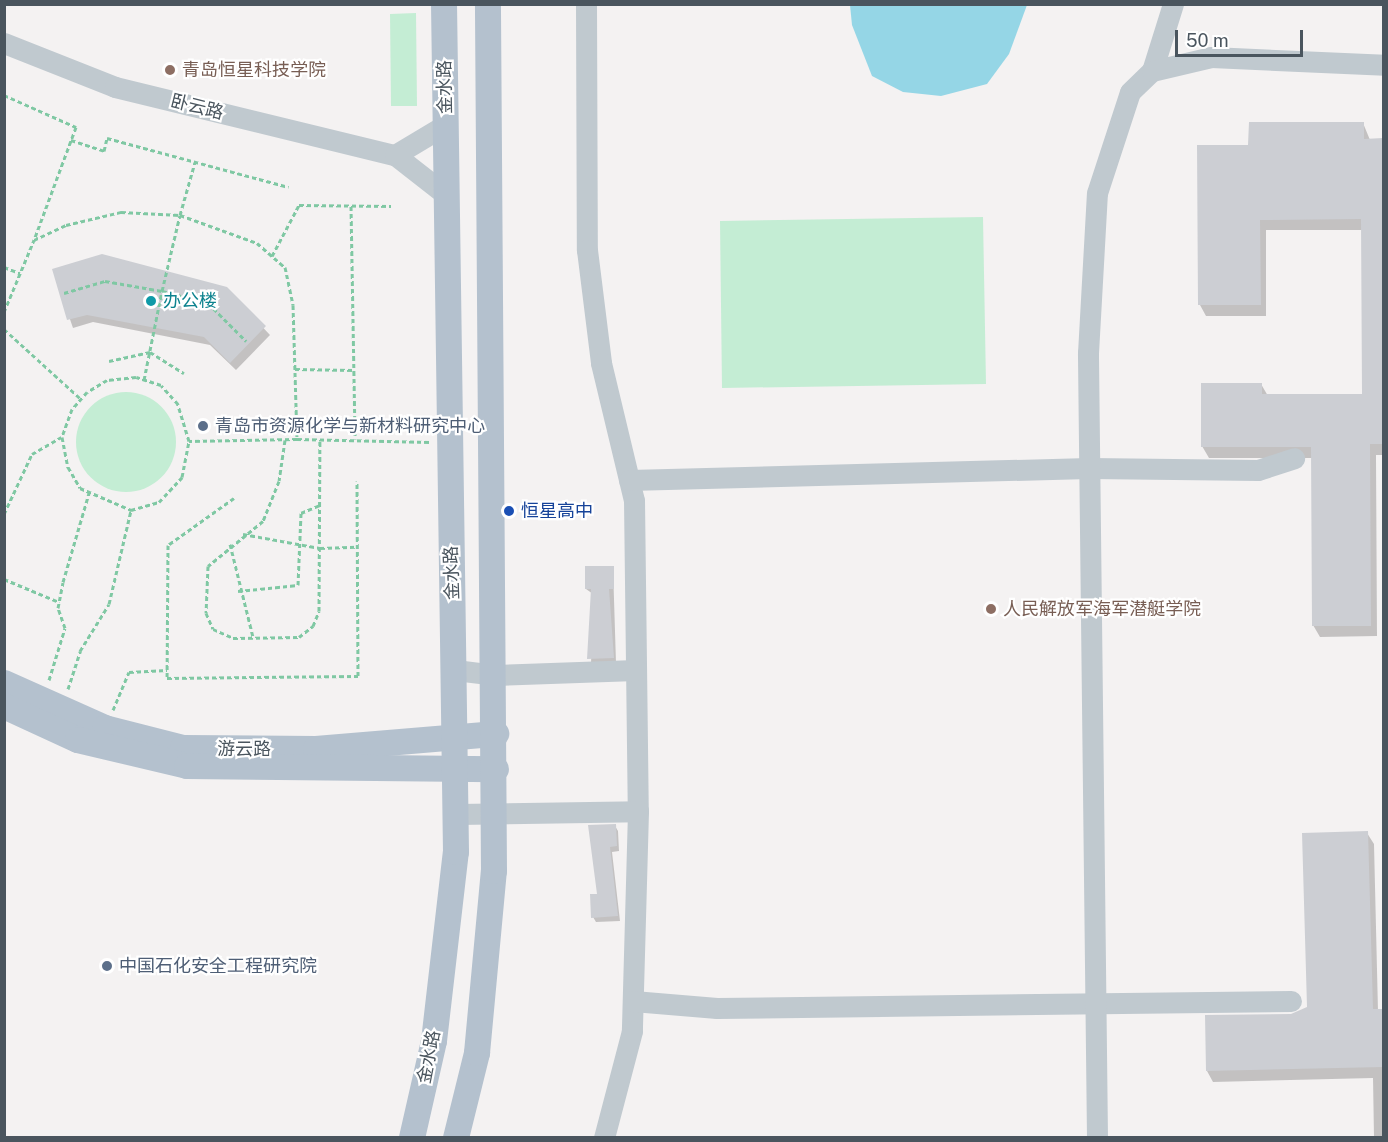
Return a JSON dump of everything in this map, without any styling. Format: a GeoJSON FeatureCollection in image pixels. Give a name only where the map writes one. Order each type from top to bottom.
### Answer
{"type":"FeatureCollection","features":[{"type":"Feature","properties":{"kind":"main road","name":"金水路"},"geometry":{"type":"LineString","coordinates":[[412,1137],[434,1041],[457,814],[449,442],[444,4]]}},
{"type":"Feature","properties":{"kind":"main road"},"geometry":{"type":"LineString","coordinates":[[456,1137],[477,1053],[495,814],[488,4]]}},
{"type":"Feature","properties":{"kind":"main road","name":"游云路"},"geometry":{"type":"LineString","coordinates":[[4,683],[105,728],[183,748],[316,749],[496,734]]}},
{"type":"Feature","properties":{"kind":"main road","name":"游云路"},"geometry":{"type":"LineString","coordinates":[[4,706],[78,740],[187,766],[496,769]]}},
{"type":"Feature","properties":{"kind":"street"},"geometry":{"type":"LineString","coordinates":[[586,4],[587,250],[601,363],[629,480],[636,670],[638,811],[633,1031],[604,1137]]}},
{"type":"Feature","properties":{"kind":"street"},"geometry":{"type":"LineString","coordinates":[[1097,1137],[1088,353],[1097,193],[1130,92],[1152,71],[1173,4]]}},
{"type":"Feature","properties":{"kind":"street","name":"卧云路"},"geometry":{"type":"LineString","coordinates":[[4,43],[115,87],[395,155],[446,195]]}},
{"type":"Feature","properties":{"kind":"street"},"geometry":{"type":"LineString","coordinates":[[1152,71],[1211,57],[1383,65]]}},
{"type":"Feature","properties":{"kind":"street"},"geometry":{"type":"LineString","coordinates":[[395,155],[445,125]]}},
{"type":"Feature","properties":{"kind":"street"},"geometry":{"type":"LineString","coordinates":[[629,480],[1089,468],[1258,470],[1294,458]]}},
{"type":"Feature","properties":{"kind":"street"},"geometry":{"type":"LineString","coordinates":[[455,670],[495,675],[636,670]]}},
{"type":"Feature","properties":{"kind":"street"},"geometry":{"type":"LineString","coordinates":[[457,814],[638,811]]}},
{"type":"Feature","properties":{"kind":"street"},"geometry":{"type":"LineString","coordinates":[[633,1001],[717,1008],[1096,1001],[1292,1001]]}},
{"type":"Feature","properties":{"kind":"path"},"geometry":{"type":"LineString","coordinates":[[4,95],[76,127],[34,240],[4,312]]}},
{"type":"Feature","properties":{"kind":"path"},"geometry":{"type":"LineString","coordinates":[[71,140],[104,151],[107,138],[288,187]]}},
{"type":"Feature","properties":{"kind":"path"},"geometry":{"type":"LineString","coordinates":[[144,380],[162,291],[195,162]]}},
{"type":"Feature","properties":{"kind":"path"},"geometry":{"type":"LineString","coordinates":[[272,256],[299,205],[391,206]]}},
{"type":"Feature","properties":{"kind":"path"},"geometry":{"type":"LineString","coordinates":[[351,206],[354,439]]}},
{"type":"Feature","properties":{"kind":"path"},"geometry":{"type":"LineString","coordinates":[[34,240],[66,225],[121,212],[180,215],[257,243],[285,267],[293,305],[297,439]]}},
{"type":"Feature","properties":{"kind":"path"},"geometry":{"type":"LineString","coordinates":[[4,267],[20,273]]}},
{"type":"Feature","properties":{"kind":"path"},"geometry":{"type":"LineString","coordinates":[[64,293],[105,281],[162,291],[208,303],[246,341]]}},
{"type":"Feature","properties":{"kind":"path"},"geometry":{"type":"LineString","coordinates":[[4,328],[81,399]]}},
{"type":"Feature","properties":{"kind":"path"},"geometry":{"type":"LineString","coordinates":[[109,361],[150,352],[184,373]]}},
{"type":"Feature","properties":{"kind":"path"},"geometry":{"type":"LineString","coordinates":[[295,369],[354,370]]}},
{"type":"Feature","properties":{"kind":"path"},"geometry":{"type":"LineString","coordinates":[[4,514],[32,454],[62,437],[81,399],[106,380],[144,380],[161,385],[178,404],[189,441],[182,477],[159,502],[131,510],[89,492],[68,467],[62,437]]}},
{"type":"Feature","properties":{"kind":"path"},"geometry":{"type":"LineString","coordinates":[[285,439],[272,503],[263,521],[230,544],[208,566],[206,613],[213,629],[233,638],[299,637],[313,626],[319,611],[320,439]]}},
{"type":"Feature","properties":{"kind":"path"},"geometry":{"type":"LineString","coordinates":[[189,441],[354,439],[449,442]]}},
{"type":"Feature","properties":{"kind":"path"},"geometry":{"type":"LineString","coordinates":[[234,498],[168,545],[167,678],[358,676],[357,481]]}},
{"type":"Feature","properties":{"kind":"path"},"geometry":{"type":"LineString","coordinates":[[52,706],[65,628],[59,602],[89,492]]}},
{"type":"Feature","properties":{"kind":"path"},"geometry":{"type":"LineString","coordinates":[[238,591],[298,585],[300,513],[320,505]]}},
{"type":"Feature","properties":{"kind":"path"},"geometry":{"type":"LineString","coordinates":[[52,706],[80,651],[109,604],[131,510]]}},
{"type":"Feature","properties":{"kind":"path"},"geometry":{"type":"LineString","coordinates":[[243,534],[320,548],[357,548]]}},
{"type":"Feature","properties":{"kind":"path"},"geometry":{"type":"LineString","coordinates":[[230,544],[238,591],[252,637]]}},
{"type":"Feature","properties":{"kind":"path"},"geometry":{"type":"LineString","coordinates":[[4,579],[59,602]]}},
{"type":"Feature","properties":{"kind":"path"},"geometry":{"type":"LineString","coordinates":[[105,728],[129,672],[167,670]]}},
{"type":"Feature","properties":{"kind":"green space"},"geometry":{"type":"Polygon","coordinates":[[[416,13],[417,106],[391,106],[390,14],[416,13]]]}},
{"type":"Feature","properties":{"kind":"green space"},"geometry":{"type":"Polygon","coordinates":[[[983,217],[986,384],[722,388],[720,221],[983,217]]]}},
{"type":"Feature","properties":{"kind":"green space"},"geometry":{"type":"Polygon","coordinates":[[[126,392],[145,396],[161,407],[172,423],[176,442],[172,461],[161,477],[145,488],[126,492],[107,488],[91,477],[80,461],[76,442],[80,423],[91,407],[107,396],[126,392]]]}},
{"type":"Feature","properties":{"kind":"water"},"geometry":{"type":"Polygon","coordinates":[[[850,4],[1027,5],[1009,54],[987,84],[941,96],[903,92],[872,76],[852,25],[850,4]]]}},
{"type":"Feature","properties":{"kind":"building"},"geometry":{"type":"Polygon","coordinates":[[[1249,122],[1364,122],[1364,139],[1383,138],[1383,444],[1370,444],[1371,626],[1312,626],[1311,447],[1201,447],[1201,383],[1262,383],[1262,394],[1362,394],[1361,219],[1260,220],[1261,305],[1198,305],[1197,145],[1248,145],[1249,122]]]}},
{"type":"Feature","properties":{"kind":"building","name":"办公楼"},"geometry":{"type":"Polygon","coordinates":[[[102,254],[227,287],[266,326],[230,363],[204,337],[87,315],[67,320],[52,269],[102,254]]]}},
{"type":"Feature","properties":{"kind":"building"},"geometry":{"type":"Polygon","coordinates":[[[585,566],[614,566],[614,589],[609,589],[614,658],[587,659],[591,589],[585,589],[585,566]]]}},
{"type":"Feature","properties":{"kind":"building"},"geometry":{"type":"Polygon","coordinates":[[[616,824],[617,846],[610,847],[618,916],[591,918],[590,894],[597,894],[588,825],[616,824]]]}},
{"type":"Feature","properties":{"kind":"building"},"geometry":{"type":"Polygon","coordinates":[[[1368,831],[1373,1009],[1383,1009],[1383,1067],[1206,1071],[1205,1015],[1291,1014],[1307,1007],[1302,833],[1368,831]]]}},
{"type":"Feature","properties":{"kind":"place","name":"青岛恒星科技学院"},"geometry":{"type":"Point","coordinates":[170,70]}},
{"type":"Feature","properties":{"kind":"place","name":"办公楼"},"geometry":{"type":"Point","coordinates":[151,301]}},
{"type":"Feature","properties":{"kind":"place","name":"青岛市资源化学与新材料研究中心"},"geometry":{"type":"Point","coordinates":[203,426]}},
{"type":"Feature","properties":{"kind":"place","name":"恒星高中"},"geometry":{"type":"Point","coordinates":[509,511]}},
{"type":"Feature","properties":{"kind":"place","name":"人民解放军海军潜艇学院"},"geometry":{"type":"Point","coordinates":[991,609]}},
{"type":"Feature","properties":{"kind":"place","name":"中国石化安全工程研究院"},"geometry":{"type":"Point","coordinates":[107,966]}}]}
